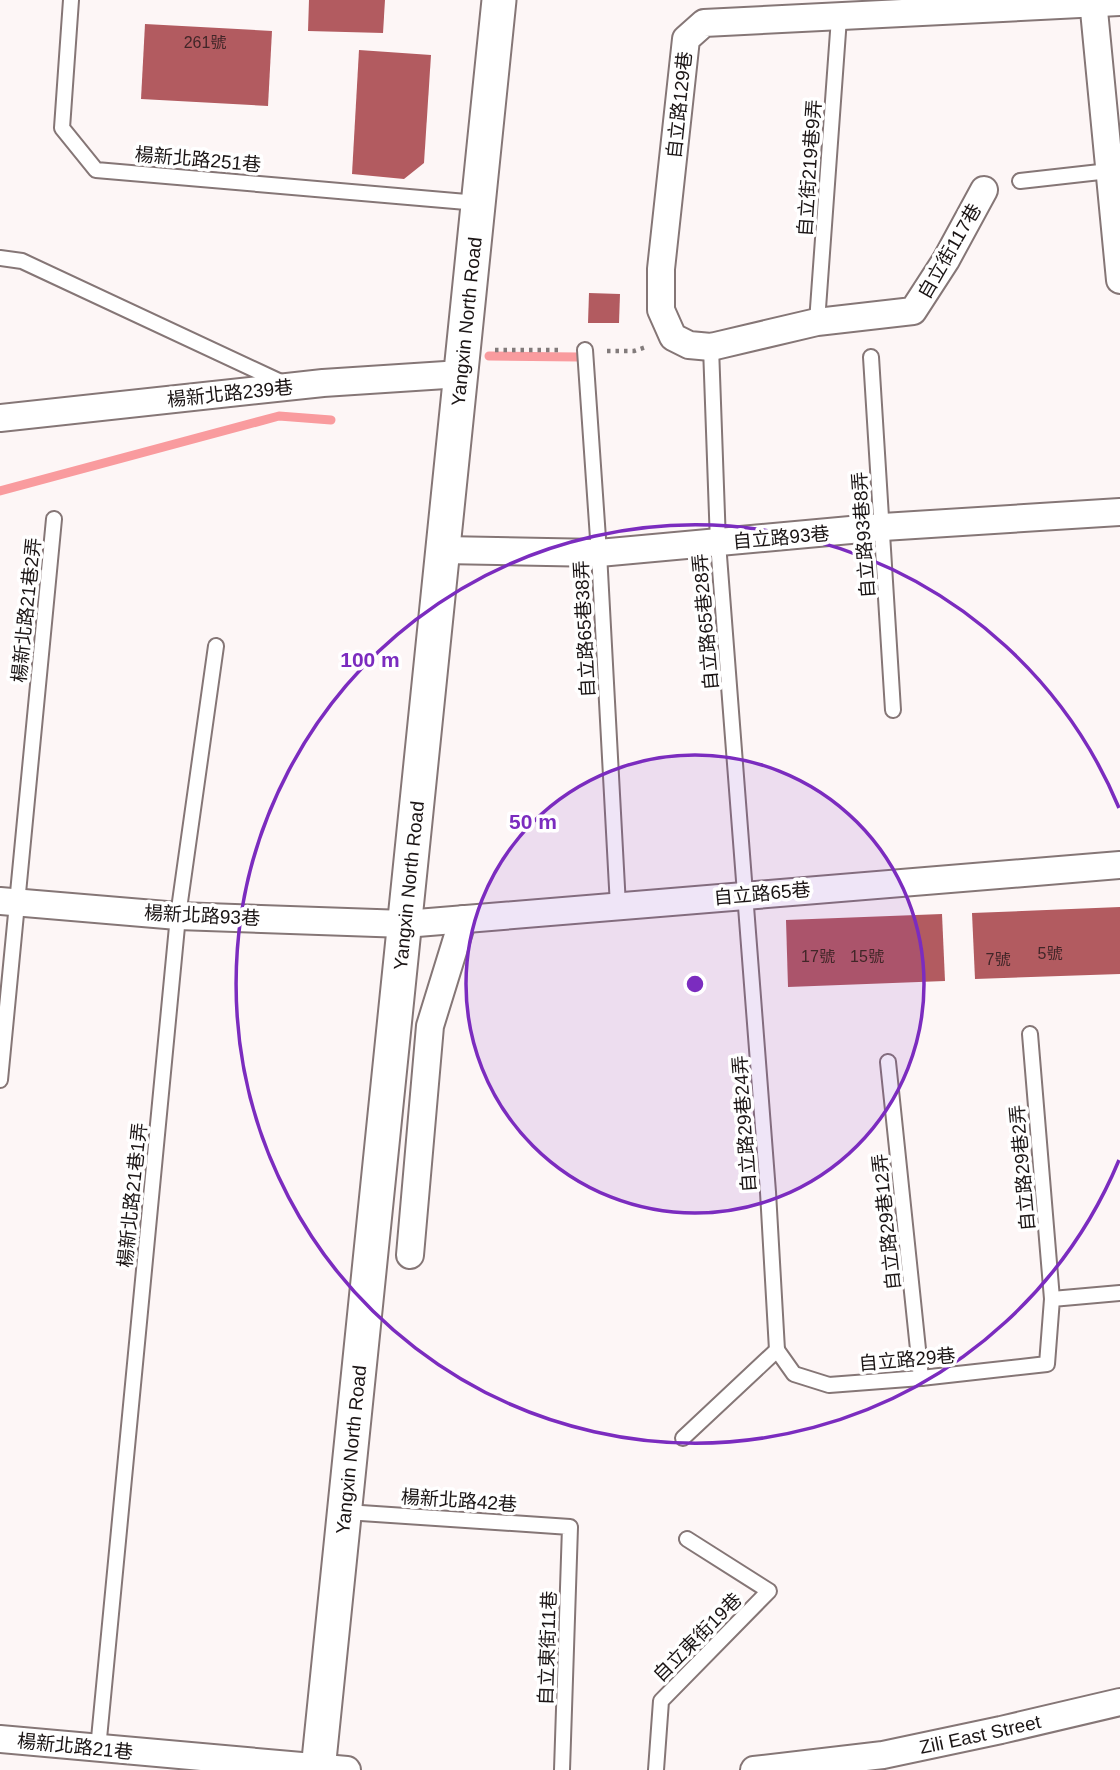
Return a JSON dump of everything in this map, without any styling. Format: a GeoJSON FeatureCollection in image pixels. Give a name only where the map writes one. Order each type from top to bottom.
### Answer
{"type":"FeatureCollection","features":[{"type":"Feature","properties":{"kind":"street","name":"Yangxin North Road"},"geometry":{"type":"LineString","coordinates":[[328,1770],[346,1512],[499,0]]}},
{"type":"Feature","properties":{"kind":"street"},"geometry":{"type":"LineString","coordinates":[[1093,2],[1118,234],[1120,280]]}},
{"type":"Feature","properties":{"kind":"street","name":"自立路129巷"},"geometry":{"type":"LineString","coordinates":[[913,311],[817,322],[711,347],[689,345],[673,337],[661,310],[661,269],[686,39],[704,23],[1120,2]]}},
{"type":"Feature","properties":{"kind":"street","name":"自立街117巷"},"geometry":{"type":"LineString","coordinates":[[913,311],[946,260],[984,190]]}},
{"type":"Feature","properties":{"kind":"street","name":"楊新北路239巷"},"geometry":{"type":"LineString","coordinates":[[0,418],[291,387],[461,374]]}},
{"type":"Feature","properties":{"kind":"street","name":"自立路93巷"},"geometry":{"type":"LineString","coordinates":[[443,550],[599,553],[883,527],[1120,512]]}},
{"type":"Feature","properties":{"kind":"street","name":"自立路65巷"},"geometry":{"type":"LineString","coordinates":[[405,924],[1120,865]]}},
{"type":"Feature","properties":{"kind":"street","name":"楊新北路93巷"},"geometry":{"type":"LineString","coordinates":[[8,901],[178,916],[405,924]]}},
{"type":"Feature","properties":{"kind":"street"},"geometry":{"type":"LineString","coordinates":[[410,1255],[429,1027],[463,919]]}},
{"type":"Feature","properties":{"kind":"street","name":"Zili East Street"},"geometry":{"type":"LineString","coordinates":[[754,1770],[883,1755],[1120,1702]]}},
{"type":"Feature","properties":{"kind":"street","name":"楊新北路21巷"},"geometry":{"type":"LineString","coordinates":[[0,1739],[92,1755],[328,1770]]}},
{"type":"Feature","properties":{"kind":"lane","name":"楊新北路251巷"},"geometry":{"type":"LineString","coordinates":[[71,0],[62,128],[96,170],[478,203]]}},
{"type":"Feature","properties":{"kind":"lane","name":"自立街219巷9弄"},"geometry":{"type":"LineString","coordinates":[[817,322],[839,18]]}},
{"type":"Feature","properties":{"kind":"lane"},"geometry":{"type":"LineString","coordinates":[[1020,181],[1110,172]]}},
{"type":"Feature","properties":{"kind":"lane"},"geometry":{"type":"LineString","coordinates":[[0,258],[22,261],[291,387]]}},
{"type":"Feature","properties":{"kind":"lane","name":"自立路65巷28弄"},"geometry":{"type":"LineString","coordinates":[[711,347],[718,543],[747,894]]}},
{"type":"Feature","properties":{"kind":"lane","name":"自立路65巷38弄"},"geometry":{"type":"LineString","coordinates":[[584,350],[599,553],[618,906]]}},
{"type":"Feature","properties":{"kind":"lane","name":"自立路93巷8弄"},"geometry":{"type":"LineString","coordinates":[[871,357],[893,710]]}},
{"type":"Feature","properties":{"kind":"lane","name":"楊新北路21巷2弄"},"geometry":{"type":"LineString","coordinates":[[0,1080],[8,901],[54,519]]}},
{"type":"Feature","properties":{"kind":"lane","name":"楊新北路21巷1弄"},"geometry":{"type":"LineString","coordinates":[[92,1755],[178,916],[216,646]]}},
{"type":"Feature","properties":{"kind":"lane","name":"自立路29巷24弄"},"geometry":{"type":"LineString","coordinates":[[747,894],[768,1179],[777,1350]]}},
{"type":"Feature","properties":{"kind":"lane","name":"自立路29巷2弄"},"geometry":{"type":"LineString","coordinates":[[1030,1034],[1052,1298]]}},
{"type":"Feature","properties":{"kind":"lane","name":"自立路29巷12弄"},"geometry":{"type":"LineString","coordinates":[[888,1062],[921,1378]]}},
{"type":"Feature","properties":{"kind":"lane"},"geometry":{"type":"LineString","coordinates":[[1052,1298],[1120,1293]]}},
{"type":"Feature","properties":{"kind":"lane","name":"自立路29巷"},"geometry":{"type":"LineString","coordinates":[[777,1350],[794,1374],[829,1385],[1048,1364],[1052,1298]]}},
{"type":"Feature","properties":{"kind":"lane"},"geometry":{"type":"LineString","coordinates":[[683,1438],[777,1350]]}},
{"type":"Feature","properties":{"kind":"lane","name":"楊新北路42巷"},"geometry":{"type":"LineString","coordinates":[[346,1512],[570,1527]]}},
{"type":"Feature","properties":{"kind":"lane","name":"自立東街11巷"},"geometry":{"type":"LineString","coordinates":[[562,1770],[570,1527]]}},
{"type":"Feature","properties":{"kind":"lane","name":"自立東街19巷"},"geometry":{"type":"LineString","coordinates":[[656,1770],[661,1701],[769,1591],[687,1539]]}},
{"type":"Feature","properties":{"kind":"building"},"geometry":{"type":"Polygon","coordinates":[[[309,0],[385,0],[383,33],[308,31],[309,0]]]}},
{"type":"Feature","properties":{"kind":"building"},"geometry":{"type":"Polygon","coordinates":[[[145,24],[272,31],[268,106],[141,99],[145,24]]]}},
{"type":"Feature","properties":{"kind":"building"},"geometry":{"type":"Polygon","coordinates":[[[359,50],[431,55],[424,163],[404,179],[352,174],[359,50]]]}},
{"type":"Feature","properties":{"kind":"building"},"geometry":{"type":"Polygon","coordinates":[[[589,293],[620,294],[619,323],[588,323],[589,293]]]}},
{"type":"Feature","properties":{"kind":"building"},"geometry":{"type":"Polygon","coordinates":[[[1120,907],[1120,974],[975,979],[972,913],[1120,907]]]}},
{"type":"Feature","properties":{"kind":"building"},"geometry":{"type":"Polygon","coordinates":[[[942,914],[945,981],[788,987],[786,920],[942,914]]]}},
{"type":"Feature","properties":{"kind":"waterway"},"geometry":{"type":"LineString","coordinates":[[489,356],[578,357]]}},
{"type":"Feature","properties":{"kind":"waterway"},"geometry":{"type":"LineString","coordinates":[[0,491],[279,416],[331,420]]}}]}
